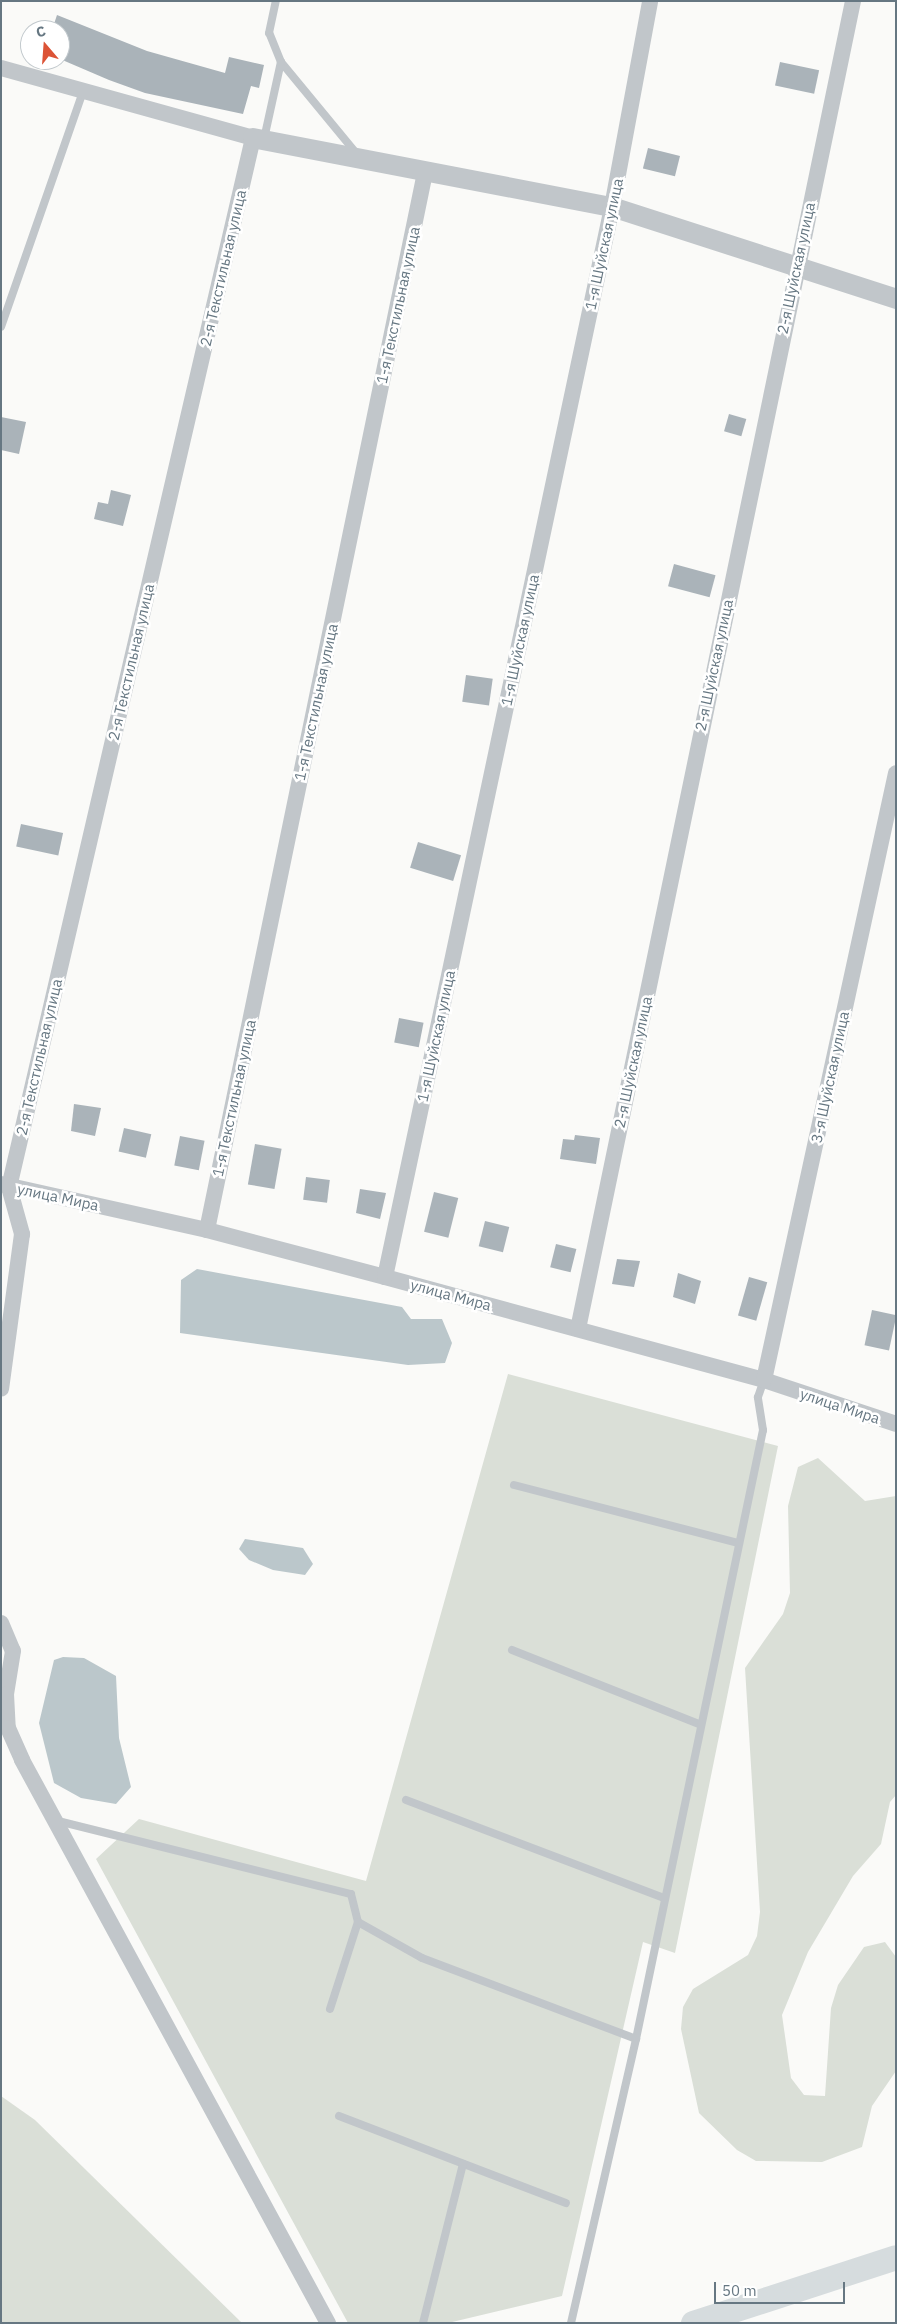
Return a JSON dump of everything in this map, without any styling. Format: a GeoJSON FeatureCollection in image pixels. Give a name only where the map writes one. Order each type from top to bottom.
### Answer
{"type":"FeatureCollection","features":[{"type":"Feature","properties":{"kind":"main road"},"geometry":{"type":"LineString","coordinates":[[693,2323],[896,2256]]}},
{"type":"Feature","properties":{"kind":"street","name":"1-я Шуйская улица"},"geometry":{"type":"LineString","coordinates":[[385,1277],[612,207],[650,1]]}},
{"type":"Feature","properties":{"kind":"street","name":"2-я Шуйская улица"},"geometry":{"type":"LineString","coordinates":[[578,1329],[796,267],[853,1]]}},
{"type":"Feature","properties":{"kind":"street"},"geometry":{"type":"LineString","coordinates":[[1,68],[82,94],[258,139],[425,173],[612,207],[896,299]]}},
{"type":"Feature","properties":{"kind":"street","name":"2-я Текстильная улица"},"geometry":{"type":"LineString","coordinates":[[5,1186],[258,139]]}},
{"type":"Feature","properties":{"kind":"street","name":"1-я Текстильная улица"},"geometry":{"type":"LineString","coordinates":[[207,1230],[425,173]]}},
{"type":"Feature","properties":{"kind":"street","name":"3-я Шуйская улица"},"geometry":{"type":"LineString","coordinates":[[764,1380],[896,773]]}},
{"type":"Feature","properties":{"kind":"street"},"geometry":{"type":"LineString","coordinates":[[1,1390],[22,1234],[5,1186]]}},
{"type":"Feature","properties":{"kind":"street","name":"улица Мира"},"geometry":{"type":"LineString","coordinates":[[5,1186],[207,1230],[385,1277],[764,1380],[896,1424]]}},
{"type":"Feature","properties":{"kind":"street"},"geometry":{"type":"LineString","coordinates":[[1,1623],[13,1651],[6,1694],[8,1728],[56,1821],[328,2323]]}},
{"type":"Feature","properties":{"kind":"lane"},"geometry":{"type":"LineString","coordinates":[[276,1],[269,33],[281,62],[361,160]]}},
{"type":"Feature","properties":{"kind":"lane"},"geometry":{"type":"LineString","coordinates":[[258,139],[281,62]]}},
{"type":"Feature","properties":{"kind":"lane"},"geometry":{"type":"LineString","coordinates":[[1,328],[82,94]]}},
{"type":"Feature","properties":{"kind":"lane"},"geometry":{"type":"LineString","coordinates":[[572,2323],[636,2038],[699,1724],[763,1430],[758,1397],[764,1380]]}},
{"type":"Feature","properties":{"kind":"lane"},"geometry":{"type":"LineString","coordinates":[[514,1485],[738,1543]]}},
{"type":"Feature","properties":{"kind":"lane"},"geometry":{"type":"LineString","coordinates":[[512,1650],[699,1724]]}},
{"type":"Feature","properties":{"kind":"lane"},"geometry":{"type":"LineString","coordinates":[[406,1800],[664,1898]]}},
{"type":"Feature","properties":{"kind":"lane"},"geometry":{"type":"LineString","coordinates":[[56,1821],[351,1894],[358,1922],[330,2008]]}},
{"type":"Feature","properties":{"kind":"lane"},"geometry":{"type":"LineString","coordinates":[[358,1922],[422,1958],[636,2038]]}},
{"type":"Feature","properties":{"kind":"lane"},"geometry":{"type":"LineString","coordinates":[[339,2116],[566,2203]]}},
{"type":"Feature","properties":{"kind":"lane"},"geometry":{"type":"LineString","coordinates":[[423,2323],[463,2164]]}},
{"type":"Feature","properties":{"kind":"shaded area"},"geometry":{"type":"Polygon","coordinates":[[[197,1269],[402,1307],[411,1319],[442,1319],[452,1343],[445,1363],[408,1365],[180,1333],[181,1280],[197,1269]]]}},
{"type":"Feature","properties":{"kind":"shaded area"},"geometry":{"type":"Polygon","coordinates":[[[508,1374],[778,1446],[675,1953],[643,1942],[562,2296],[448,2323],[348,2323],[96,1859],[139,1819],[366,1881],[508,1374]]]}},
{"type":"Feature","properties":{"kind":"shaded area"},"geometry":{"type":"Polygon","coordinates":[[[818,1458],[865,1501],[896,1496],[896,1795],[890,1802],[881,1844],[853,1876],[808,1952],[782,2015],[791,2078],[804,2095],[825,2096],[831,2008],[838,1985],[864,1947],[885,1942],[896,1957],[896,2071],[872,2106],[862,2147],[822,2162],[756,2161],[737,2150],[699,2113],[681,2029],[683,2007],[693,1989],[748,1955],[757,1936],[760,1912],[745,1668],[783,1614],[790,1593],[788,1506],[798,1467],[818,1458]]]}},
{"type":"Feature","properties":{"kind":"shaded area"},"geometry":{"type":"Polygon","coordinates":[[[245,1539],[303,1548],[313,1564],[305,1575],[273,1570],[249,1560],[239,1549],[245,1539]]]}},
{"type":"Feature","properties":{"kind":"shaded area"},"geometry":{"type":"Polygon","coordinates":[[[63,1657],[84,1658],[116,1676],[119,1738],[131,1787],[116,1804],[81,1798],[54,1783],[39,1723],[54,1660],[63,1657]]]}},
{"type":"Feature","properties":{"kind":"shaded area"},"geometry":{"type":"Polygon","coordinates":[[[1,2096],[35,2120],[242,2323],[1,2323],[1,2096]]]}},
{"type":"Feature","properties":{"kind":"building"},"geometry":{"type":"Polygon","coordinates":[[[57,15],[70,20],[55,20],[57,15]]]}},
{"type":"Feature","properties":{"kind":"building"},"geometry":{"type":"Polygon","coordinates":[[[70,20],[147,51],[225,73],[229,57],[264,65],[259,88],[251,86],[243,114],[145,93],[70,63],[70,20]]]}},
{"type":"Feature","properties":{"kind":"building"},"geometry":{"type":"Polygon","coordinates":[[[780,62],[819,70],[814,94],[775,85],[780,62]]]}},
{"type":"Feature","properties":{"kind":"building"},"geometry":{"type":"Polygon","coordinates":[[[648,148],[680,156],[675,176],[643,168],[648,148]]]}},
{"type":"Feature","properties":{"kind":"building"},"geometry":{"type":"Polygon","coordinates":[[[729,414],[746,419],[741,436],[724,431],[729,414]]]}},
{"type":"Feature","properties":{"kind":"building"},"geometry":{"type":"Polygon","coordinates":[[[1,417],[26,422],[19,454],[1,450],[1,417]]]}},
{"type":"Feature","properties":{"kind":"building"},"geometry":{"type":"Polygon","coordinates":[[[111,490],[131,495],[123,526],[94,519],[98,502],[108,504],[111,490]]]}},
{"type":"Feature","properties":{"kind":"building"},"geometry":{"type":"Polygon","coordinates":[[[674,564],[716,575],[710,597],[668,586],[674,564]]]}},
{"type":"Feature","properties":{"kind":"building"},"geometry":{"type":"Polygon","coordinates":[[[466,675],[493,679],[489,705],[462,702],[466,675]]]}},
{"type":"Feature","properties":{"kind":"building"},"geometry":{"type":"Polygon","coordinates":[[[21,824],[63,833],[58,855],[16,846],[21,824]]]}},
{"type":"Feature","properties":{"kind":"building"},"geometry":{"type":"Polygon","coordinates":[[[418,842],[461,855],[453,881],[410,868],[418,842]]]}},
{"type":"Feature","properties":{"kind":"building"},"geometry":{"type":"Polygon","coordinates":[[[399,1018],[424,1023],[419,1047],[394,1043],[399,1018]]]}},
{"type":"Feature","properties":{"kind":"building"},"geometry":{"type":"Polygon","coordinates":[[[74,1104],[101,1108],[95,1136],[71,1131],[74,1104]]]}},
{"type":"Feature","properties":{"kind":"building"},"geometry":{"type":"Polygon","coordinates":[[[124,1128],[151,1134],[146,1158],[119,1151],[124,1128]]]}},
{"type":"Feature","properties":{"kind":"building"},"geometry":{"type":"Polygon","coordinates":[[[575,1135],[600,1138],[596,1164],[560,1159],[563,1139],[574,1140],[575,1135]]]}},
{"type":"Feature","properties":{"kind":"building"},"geometry":{"type":"Polygon","coordinates":[[[180,1136],[205,1141],[199,1170],[174,1165],[180,1136]]]}},
{"type":"Feature","properties":{"kind":"building"},"geometry":{"type":"Polygon","coordinates":[[[255,1144],[282,1149],[274,1189],[248,1184],[255,1144]]]}},
{"type":"Feature","properties":{"kind":"building"},"geometry":{"type":"Polygon","coordinates":[[[306,1177],[330,1180],[327,1203],[303,1200],[306,1177]]]}},
{"type":"Feature","properties":{"kind":"building"},"geometry":{"type":"Polygon","coordinates":[[[360,1189],[386,1193],[380,1219],[356,1213],[360,1189]]]}},
{"type":"Feature","properties":{"kind":"building"},"geometry":{"type":"Polygon","coordinates":[[[434,1192],[458,1198],[448,1238],[424,1232],[434,1192]]]}},
{"type":"Feature","properties":{"kind":"building"},"geometry":{"type":"Polygon","coordinates":[[[485,1221],[509,1227],[503,1252],[479,1246],[485,1221]]]}},
{"type":"Feature","properties":{"kind":"building"},"geometry":{"type":"Polygon","coordinates":[[[556,1244],[576,1249],[571,1272],[550,1267],[556,1244]]]}},
{"type":"Feature","properties":{"kind":"building"},"geometry":{"type":"Polygon","coordinates":[[[617,1259],[640,1261],[634,1287],[612,1284],[617,1259]]]}},
{"type":"Feature","properties":{"kind":"building"},"geometry":{"type":"Polygon","coordinates":[[[678,1273],[701,1281],[695,1304],[673,1297],[678,1273]]]}},
{"type":"Feature","properties":{"kind":"building"},"geometry":{"type":"Polygon","coordinates":[[[749,1277],[767,1282],[756,1321],[738,1315],[749,1277]]]}},
{"type":"Feature","properties":{"kind":"building"},"geometry":{"type":"Polygon","coordinates":[[[872,1310],[896,1315],[889,1350],[865,1345],[872,1310]]]}}]}
